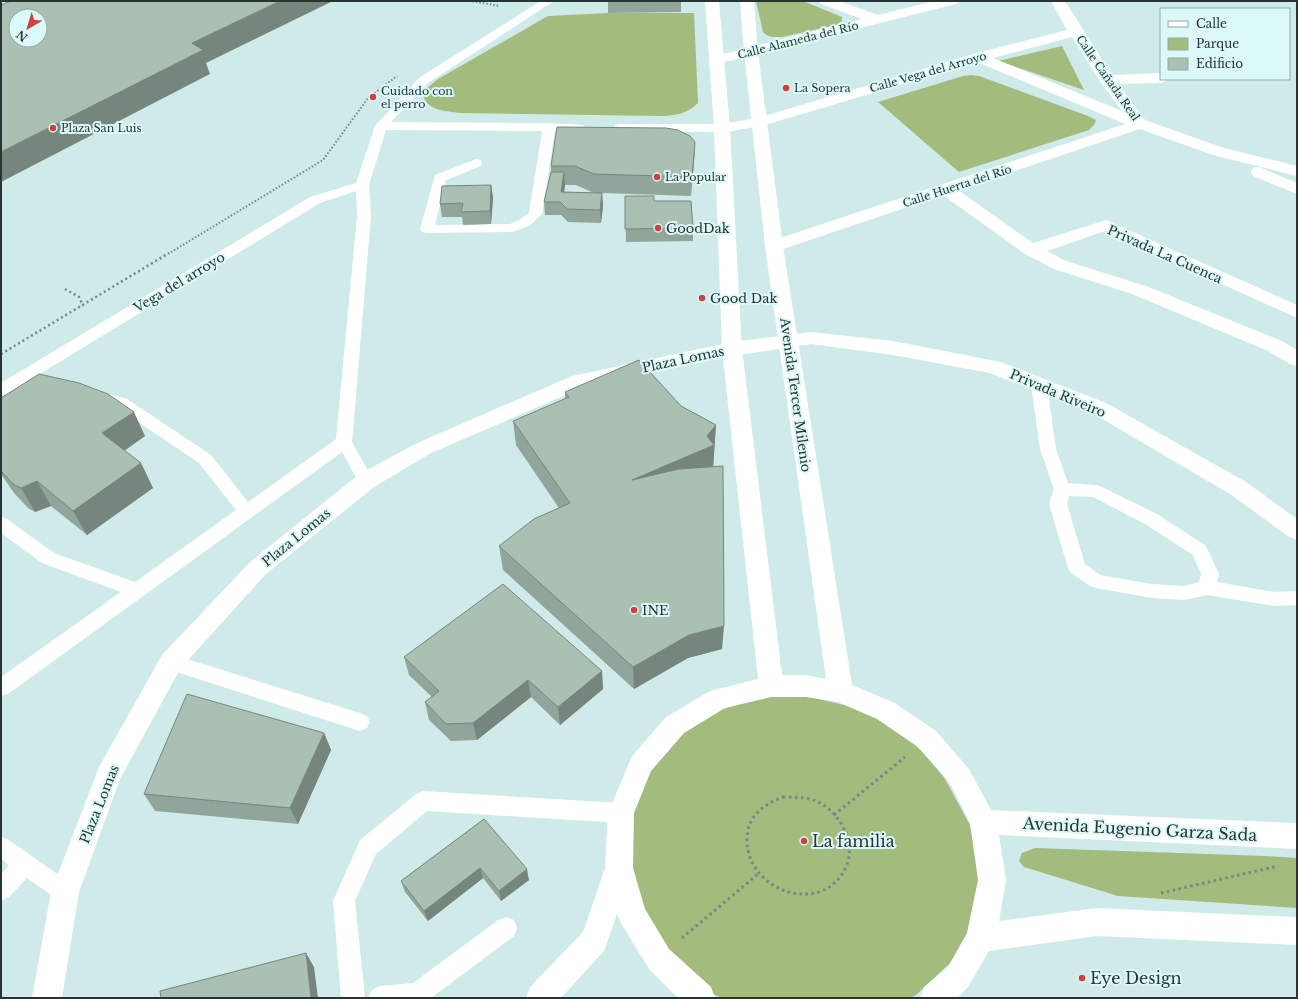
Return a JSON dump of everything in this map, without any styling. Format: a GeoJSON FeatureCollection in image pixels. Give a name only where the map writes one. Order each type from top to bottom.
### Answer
{"type":"FeatureCollection","features":[{"type":"Feature","properties":{"kind":"street"},"geometry":{"type":"LineString","coordinates":[[712,1],[722,128],[732,349],[771,686]]}},
{"type":"Feature","properties":{"kind":"street","name":"Avenida Tercer Milenio"},"geometry":{"type":"LineString","coordinates":[[747,1],[751,52],[774,246],[840,692]]}},
{"type":"Feature","properties":{"kind":"street","name":"Calle Alameda del Río"},"geometry":{"type":"LineString","coordinates":[[826,1],[884,18]]}},
{"type":"Feature","properties":{"kind":"street"},"geometry":{"type":"LineString","coordinates":[[884,18],[887,1]]}},
{"type":"Feature","properties":{"kind":"street","name":"Calle Alameda del Río"},"geometry":{"type":"LineString","coordinates":[[717,60],[951,1]]}},
{"type":"Feature","properties":{"kind":"street","name":"Calle Cañada Real"},"geometry":{"type":"LineString","coordinates":[[1058,1],[1075,32],[1106,80],[1140,124],[1219,152],[1297,171]]}},
{"type":"Feature","properties":{"kind":"street","name":"Calle Vega del Arroyo"},"geometry":{"type":"LineString","coordinates":[[722,128],[759,122],[978,57],[1075,32]]}},
{"type":"Feature","properties":{"kind":"street"},"geometry":{"type":"LineString","coordinates":[[978,57],[1140,124]]}},
{"type":"Feature","properties":{"kind":"street"},"geometry":{"type":"LineString","coordinates":[[1106,80],[1160,78]]}},
{"type":"Feature","properties":{"kind":"street","name":"Calle Huerta del Río"},"geometry":{"type":"LineString","coordinates":[[774,246],[946,190],[1140,124]]}},
{"type":"Feature","properties":{"kind":"street","name":"Calle Cañada Real"},"geometry":{"type":"LineString","coordinates":[[1219,152],[1297,189]]}},
{"type":"Feature","properties":{"kind":"street"},"geometry":{"type":"LineString","coordinates":[[946,190],[1031,250],[1060,265],[1139,290],[1275,346],[1297,359]]}},
{"type":"Feature","properties":{"kind":"street","name":"Privada La Cuenca"},"geometry":{"type":"LineString","coordinates":[[1031,250],[1106,225],[1297,312]]}},
{"type":"Feature","properties":{"kind":"street","name":"Privada Riveiro"},"geometry":{"type":"LineString","coordinates":[[788,341],[811,338],[893,348],[994,367],[1099,408],[1238,488],[1297,531]]}},
{"type":"Feature","properties":{"kind":"street","name":"Plaza Lomas"},"geometry":{"type":"LineString","coordinates":[[47,998],[65,892],[108,775],[171,662],[258,568],[366,480],[424,448],[579,381],[732,349],[788,341]]}},
{"type":"Feature","properties":{"kind":"street"},"geometry":{"type":"LineString","coordinates":[[700,998],[659,959],[632,915],[620,868],[621,813],[641,764],[675,725],[720,699],[771,686],[806,686],[840,692],[886,711],[927,739],[960,777],[983,822],[992,880],[981,938],[958,977],[935,998]]}},
{"type":"Feature","properties":{"kind":"street","name":"Avenida Eugenio Garza Sada"},"geometry":{"type":"LineString","coordinates":[[983,822],[1297,836]]}},
{"type":"Feature","properties":{"kind":"street"},"geometry":{"type":"LineString","coordinates":[[541,998],[594,941],[620,868]]}},
{"type":"Feature","properties":{"kind":"street"},"geometry":{"type":"LineString","coordinates":[[981,938],[1097,922],[1297,931]]}},
{"type":"Feature","properties":{"kind":"lane"},"geometry":{"type":"LineString","coordinates":[[366,480],[344,442],[364,216],[362,185],[381,126],[424,80],[549,1]]}},
{"type":"Feature","properties":{"kind":"lane"},"geometry":{"type":"LineString","coordinates":[[381,126],[588,128]]}},
{"type":"Feature","properties":{"kind":"lane"},"geometry":{"type":"LineString","coordinates":[[476,163],[440,178],[427,230],[512,228],[524,223],[535,214],[549,128]]}},
{"type":"Feature","properties":{"kind":"lane"},"geometry":{"type":"LineString","coordinates":[[604,128],[722,128]]}},
{"type":"Feature","properties":{"kind":"lane","name":"Vega del arroyo"},"geometry":{"type":"LineString","coordinates":[[1,390],[315,200],[362,185]]}},
{"type":"Feature","properties":{"kind":"lane"},"geometry":{"type":"LineString","coordinates":[[23,377],[45,383]]}},
{"type":"Feature","properties":{"kind":"lane"},"geometry":{"type":"LineString","coordinates":[[1039,385],[1048,449],[1062,489],[1058,504],[1077,568],[1096,581],[1152,591],[1184,593],[1207,588],[1274,599],[1297,598]]}},
{"type":"Feature","properties":{"kind":"lane"},"geometry":{"type":"LineString","coordinates":[[91,395],[121,403],[205,459],[247,512]]}},
{"type":"Feature","properties":{"kind":"lane"},"geometry":{"type":"LineString","coordinates":[[1,688],[344,442]]}},
{"type":"Feature","properties":{"kind":"lane"},"geometry":{"type":"LineString","coordinates":[[1062,489],[1096,490],[1151,518],[1200,551],[1210,574],[1207,588]]}},
{"type":"Feature","properties":{"kind":"lane"},"geometry":{"type":"LineString","coordinates":[[1,524],[48,558],[137,590]]}},
{"type":"Feature","properties":{"kind":"lane"},"geometry":{"type":"LineString","coordinates":[[171,662],[360,722]]}},
{"type":"Feature","properties":{"kind":"lane"},"geometry":{"type":"LineString","coordinates":[[353,998],[344,902],[368,847],[423,801],[621,813]]}},
{"type":"Feature","properties":{"kind":"lane"},"geometry":{"type":"LineString","coordinates":[[1,847],[65,892]]}},
{"type":"Feature","properties":{"kind":"lane"},"geometry":{"type":"LineString","coordinates":[[1,890],[25,864]]}},
{"type":"Feature","properties":{"kind":"lane"},"geometry":{"type":"LineString","coordinates":[[380,998],[417,994],[506,928]]}},
{"type":"Feature","properties":{"kind":"path"},"geometry":{"type":"LineString","coordinates":[[454,1],[470,1],[506,7]]}},
{"type":"Feature","properties":{"kind":"path"},"geometry":{"type":"LineString","coordinates":[[1,354],[83,306],[323,160],[368,98],[401,73]]}},
{"type":"Feature","properties":{"kind":"path"},"geometry":{"type":"LineString","coordinates":[[65,289],[80,297],[83,306]]}},
{"type":"Feature","properties":{"kind":"path"},"geometry":{"type":"LineString","coordinates":[[834,815],[927,739]]}},
{"type":"Feature","properties":{"kind":"path"},"geometry":{"type":"LineString","coordinates":[[799,797],[816,801],[831,811],[834,815],[842,824],[848,838],[850,854],[845,870],[836,882],[822,891],[805,894],[788,893],[771,885],[758,874],[749,859],[746,842],[748,827],[756,813],[768,803],[783,798],[799,797]]}},
{"type":"Feature","properties":{"kind":"path"},"geometry":{"type":"LineString","coordinates":[[1158,894],[1282,865]]}},
{"type":"Feature","properties":{"kind":"path"},"geometry":{"type":"LineString","coordinates":[[659,959],[758,874]]}},
{"type":"Feature","properties":{"kind":"green space"},"geometry":{"type":"Polygon","coordinates":[[[756,1],[803,1],[842,17],[842,21],[836,25],[782,37],[769,36],[763,32],[756,1]]]}},
{"type":"Feature","properties":{"kind":"green space"},"geometry":{"type":"Polygon","coordinates":[[[608,13],[694,13],[698,103],[694,107],[680,114],[670,116],[460,113],[443,111],[428,104],[425,100],[423,95],[427,88],[438,79],[548,16],[608,13]]]}},
{"type":"Feature","properties":{"kind":"green space"},"geometry":{"type":"Polygon","coordinates":[[[1062,46],[1084,90],[998,61],[1062,46]]]}},
{"type":"Feature","properties":{"kind":"green space"},"geometry":{"type":"Polygon","coordinates":[[[963,76],[979,76],[1096,120],[1094,125],[1089,130],[959,172],[878,102],[963,76]]]}},
{"type":"Feature","properties":{"kind":"green space"},"geometry":{"type":"Polygon","coordinates":[[[767,695],[806,696],[861,709],[903,733],[939,768],[970,825],[981,877],[973,929],[950,963],[916,995],[910,998],[722,998],[713,994],[673,963],[646,919],[628,862],[629,812],[649,762],[676,731],[711,713],[767,695]]]}},
{"type":"Feature","properties":{"kind":"green space"},"geometry":{"type":"Polygon","coordinates":[[[1035,848],[1297,858],[1297,908],[1118,896],[1024,867],[1019,861],[1022,853],[1035,848]]]}},
{"type":"Feature","properties":{"kind":"building","name":"Plaza San Luis"},"geometry":{"type":"Polygon","coordinates":[[[11,1],[280,1],[192,43],[203,50],[1,152],[1,5],[11,1]]]}},
{"type":"Feature","properties":{"kind":"building"},"geometry":{"type":"Polygon","coordinates":[[[557,127],[666,128],[678,130],[690,136],[695,142],[692,177],[594,174],[575,166],[551,166],[557,127]]]}},
{"type":"Feature","properties":{"kind":"building"},"geometry":{"type":"Polygon","coordinates":[[[551,172],[564,172],[561,192],[602,193],[600,210],[567,209],[560,202],[544,202],[551,172]]]}},
{"type":"Feature","properties":{"kind":"building"},"geometry":{"type":"Polygon","coordinates":[[[491,185],[490,211],[461,212],[463,203],[440,204],[442,186],[491,185]]]}},
{"type":"Feature","properties":{"kind":"building"},"geometry":{"type":"Polygon","coordinates":[[[625,196],[654,196],[654,201],[691,201],[693,228],[625,229],[625,196]]]}},
{"type":"Feature","properties":{"kind":"building"},"geometry":{"type":"Polygon","coordinates":[[[639,360],[681,406],[716,425],[707,436],[714,445],[632,480],[679,469],[723,466],[724,626],[689,635],[633,667],[499,546],[534,519],[570,503],[513,421],[569,397],[565,392],[639,360]]]}},
{"type":"Feature","properties":{"kind":"building"},"geometry":{"type":"Polygon","coordinates":[[[39,374],[79,383],[108,394],[134,412],[102,433],[141,463],[73,511],[37,481],[21,488],[13,484],[1,471],[1,398],[39,374]]]}},
{"type":"Feature","properties":{"kind":"building"},"geometry":{"type":"Polygon","coordinates":[[[503,584],[602,671],[558,707],[528,680],[473,723],[446,724],[425,702],[439,691],[404,657],[503,584]]]}},
{"type":"Feature","properties":{"kind":"building"},"geometry":{"type":"Polygon","coordinates":[[[187,694],[324,733],[290,808],[144,794],[187,694]]]}},
{"type":"Feature","properties":{"kind":"building"},"geometry":{"type":"Polygon","coordinates":[[[484,819],[527,869],[499,891],[480,868],[424,911],[401,881],[484,819]]]}},
{"type":"Feature","properties":{"kind":"building"},"geometry":{"type":"Polygon","coordinates":[[[306,953],[311,998],[161,998],[160,991],[306,953]]]}},
{"type":"Feature","properties":{"kind":"place","name":"La Sopera"},"geometry":{"type":"Point","coordinates":[786,88]}},
{"type":"Feature","properties":{"kind":"place","name":"Cuidado con el perro"},"geometry":{"type":"Point","coordinates":[373,97]}},
{"type":"Feature","properties":{"kind":"place","name":"Plaza San Luis"},"geometry":{"type":"Point","coordinates":[53,128]}},
{"type":"Feature","properties":{"kind":"place","name":"La Popular"},"geometry":{"type":"Point","coordinates":[657,177]}},
{"type":"Feature","properties":{"kind":"place","name":"GoodDak"},"geometry":{"type":"Point","coordinates":[658,228]}},
{"type":"Feature","properties":{"kind":"place","name":"Good Dak"},"geometry":{"type":"Point","coordinates":[702,298]}},
{"type":"Feature","properties":{"kind":"place","name":"INE"},"geometry":{"type":"Point","coordinates":[634,610]}},
{"type":"Feature","properties":{"kind":"place","name":"La familia"},"geometry":{"type":"Point","coordinates":[804,841]}},
{"type":"Feature","properties":{"kind":"place","name":"Eye Design"},"geometry":{"type":"Point","coordinates":[1082,978]}}]}
